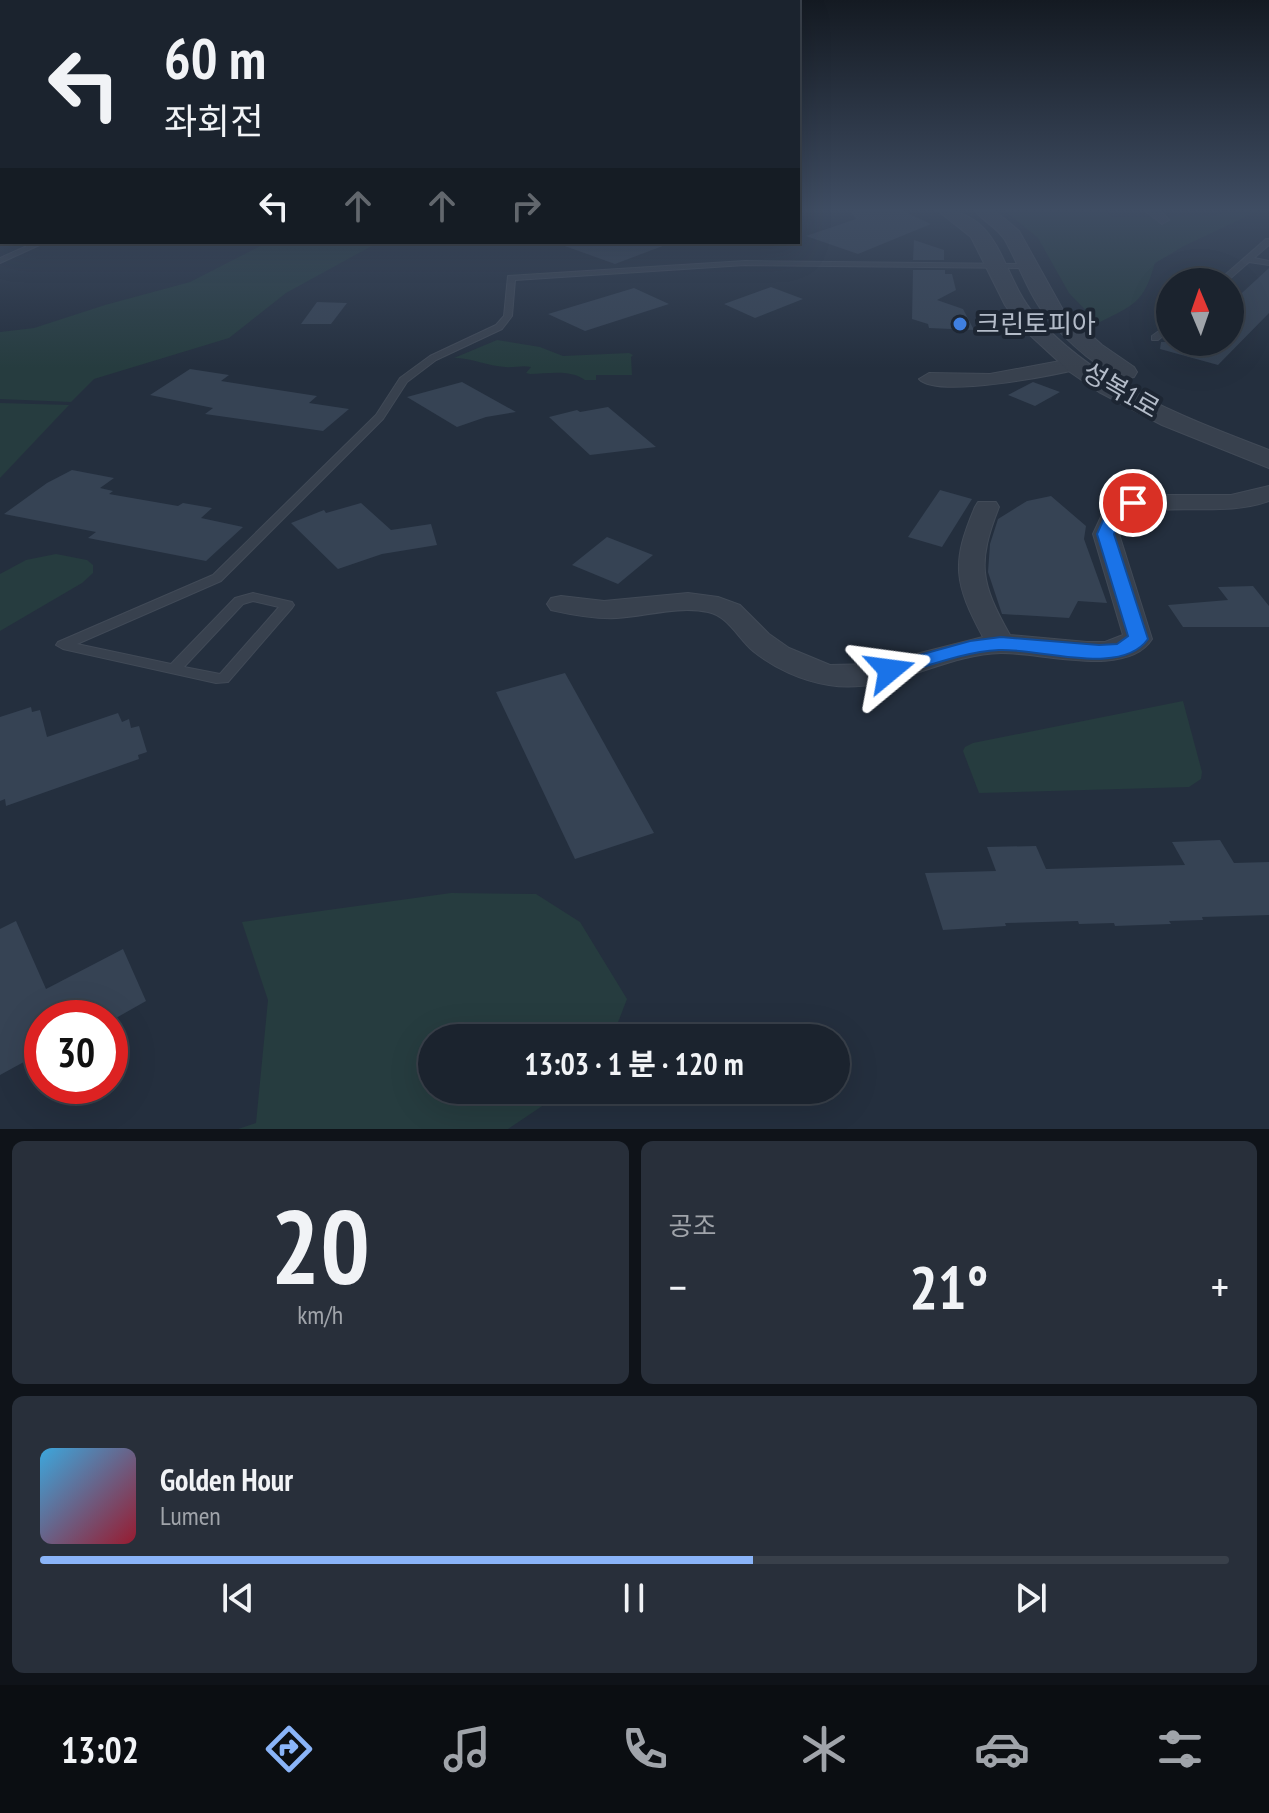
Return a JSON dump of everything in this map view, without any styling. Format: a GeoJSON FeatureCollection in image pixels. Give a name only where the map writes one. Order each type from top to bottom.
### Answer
{"type":"FeatureCollection","features":[{"type":"Feature","properties":{"kind":"street","name":"성복1로"},"geometry":{"type":"LineString","coordinates":[[1025,263],[1055,314],[1109,362],[1170,398],[1269,439]]}},
{"type":"Feature","properties":{"kind":"street","name":"성복1로"},"geometry":{"type":"LineString","coordinates":[[997,265],[1014,304],[1026,320],[1049,344],[1076,364],[1114,389],[1185,425],[1269,460]]}},
{"type":"Feature","properties":{"kind":"street"},"geometry":{"type":"LineString","coordinates":[[929,379],[990,380],[1076,364]]}},
{"type":"Feature","properties":{"kind":"street"},"geometry":{"type":"LineString","coordinates":[[561,604],[604,610],[679,599],[723,606],[764,645],[807,669],[843,677],[864,678],[970,647],[1001,644],[1099,652],[1122,650],[1138,639],[1106,534],[1115,511],[1133,503],[1211,505],[1253,501],[1269,493]]}},
{"type":"Feature","properties":{"kind":"street"},"geometry":{"type":"LineString","coordinates":[[987,507],[972,543],[970,572],[985,615],[1001,644]]}},
{"type":"Feature","properties":{"kind":"lane"},"geometry":{"type":"LineString","coordinates":[[174,669],[239,601],[253,597],[288,605],[223,679],[174,669],[63,645],[206,585],[224,573],[380,417],[410,375],[433,358],[499,327],[508,316],[511,278],[745,263],[1026,266]]}},
{"type":"Feature","properties":{"kind":"green space"},"geometry":{"type":"Polygon","coordinates":[[[228,263],[341,263],[286,293],[229,338],[94,379],[71,402],[0,399],[0,332],[34,328],[190,282],[228,263]]]}},
{"type":"Feature","properties":{"kind":"green space"},"geometry":{"type":"Polygon","coordinates":[[[1052,263],[1156,263],[1146,287],[1136,301],[1098,323],[1069,293],[1052,263]]]}},
{"type":"Feature","properties":{"kind":"green space"},"geometry":{"type":"Polygon","coordinates":[[[497,340],[540,347],[563,356],[629,353],[633,355],[632,375],[596,375],[596,380],[585,380],[565,373],[526,373],[531,367],[499,366],[454,358],[497,340]]]}},
{"type":"Feature","properties":{"kind":"green space"},"geometry":{"type":"Polygon","coordinates":[[[0,403],[69,405],[0,478],[0,403]]]}},
{"type":"Feature","properties":{"kind":"green space"},"geometry":{"type":"Polygon","coordinates":[[[56,554],[87,560],[93,565],[93,573],[82,583],[0,631],[0,574],[26,560],[56,554]]]}},
{"type":"Feature","properties":{"kind":"green space"},"geometry":{"type":"Polygon","coordinates":[[[1183,701],[1202,772],[1201,779],[1189,787],[979,793],[963,751],[973,743],[1183,701]]]}},
{"type":"Feature","properties":{"kind":"green space"},"geometry":{"type":"Polygon","coordinates":[[[451,893],[536,894],[580,922],[627,999],[617,1024],[418,1024],[418,1104],[545,1104],[508,1129],[238,1129],[256,1123],[268,1000],[242,922],[451,893]]]}},
{"type":"Feature","properties":{"kind":"building"},"geometry":{"type":"Polygon","coordinates":[[[1269,268],[1269,313],[1244,338],[1244,291],[1269,268]]]}},
{"type":"Feature","properties":{"kind":"building"},"geometry":{"type":"Polygon","coordinates":[[[913,270],[945,270],[945,274],[952,274],[956,290],[937,300],[963,309],[974,330],[929,328],[928,324],[912,319],[913,270]]]}},
{"type":"Feature","properties":{"kind":"building"},"geometry":{"type":"Polygon","coordinates":[[[771,287],[803,299],[755,318],[724,304],[771,287]]]}},
{"type":"Feature","properties":{"kind":"building"},"geometry":{"type":"Polygon","coordinates":[[[634,288],[669,304],[585,331],[548,314],[634,288]]]}},
{"type":"Feature","properties":{"kind":"building"},"geometry":{"type":"Polygon","coordinates":[[[317,302],[347,303],[331,324],[301,324],[317,302]]]}},
{"type":"Feature","properties":{"kind":"building"},"geometry":{"type":"Polygon","coordinates":[[[1185,356],[1227,356],[1218,365],[1185,356]]]}},
{"type":"Feature","properties":{"kind":"building"},"geometry":{"type":"Polygon","coordinates":[[[190,369],[229,375],[221,381],[317,396],[309,403],[349,409],[323,431],[205,414],[213,408],[150,395],[190,369]]]}},
{"type":"Feature","properties":{"kind":"building"},"geometry":{"type":"Polygon","coordinates":[[[462,382],[516,412],[486,417],[457,427],[407,397],[462,382]]]}},
{"type":"Feature","properties":{"kind":"building"},"geometry":{"type":"Polygon","coordinates":[[[1033,382],[1060,392],[1035,406],[1008,395],[1033,382]]]}},
{"type":"Feature","properties":{"kind":"building"},"geometry":{"type":"Polygon","coordinates":[[[608,407],[656,447],[590,455],[549,417],[608,407]]]}},
{"type":"Feature","properties":{"kind":"building"},"geometry":{"type":"Polygon","coordinates":[[[72,470],[114,478],[100,488],[113,491],[109,494],[178,506],[183,503],[212,508],[201,518],[243,527],[206,561],[88,538],[96,532],[4,514],[47,483],[72,470]]]}},
{"type":"Feature","properties":{"kind":"building"},"geometry":{"type":"Polygon","coordinates":[[[940,490],[972,499],[942,547],[908,537],[940,490]]]}},
{"type":"Feature","properties":{"kind":"building"},"geometry":{"type":"Polygon","coordinates":[[[1051,496],[1086,526],[1084,539],[1107,603],[1078,601],[1069,618],[1002,614],[988,572],[990,544],[998,519],[1027,501],[1051,496]]]}},
{"type":"Feature","properties":{"kind":"building"},"geometry":{"type":"Polygon","coordinates":[[[361,503],[391,530],[431,524],[437,545],[382,554],[338,569],[291,523],[324,510],[326,513],[361,503]]]}},
{"type":"Feature","properties":{"kind":"building"},"geometry":{"type":"Polygon","coordinates":[[[607,537],[653,555],[618,584],[572,565],[607,537]]]}},
{"type":"Feature","properties":{"kind":"building"},"geometry":{"type":"Polygon","coordinates":[[[1253,586],[1269,606],[1269,627],[1183,627],[1168,605],[1228,600],[1218,587],[1253,586]]]}},
{"type":"Feature","properties":{"kind":"building"},"geometry":{"type":"Polygon","coordinates":[[[565,673],[654,833],[575,859],[496,692],[565,673]]]}},
{"type":"Feature","properties":{"kind":"building"},"geometry":{"type":"Polygon","coordinates":[[[31,707],[32,712],[40,710],[47,737],[118,713],[122,722],[129,719],[131,728],[139,726],[147,752],[138,755],[139,759],[6,806],[5,799],[0,801],[0,717],[31,707]]]}},
{"type":"Feature","properties":{"kind":"building"},"geometry":{"type":"Polygon","coordinates":[[[1220,840],[1234,863],[1269,862],[1269,915],[1202,917],[1203,920],[1169,921],[1171,924],[1115,926],[1114,923],[1079,924],[1078,921],[1005,923],[1006,926],[943,930],[925,873],[996,871],[987,847],[1036,846],[1046,869],[1185,865],[1172,842],[1220,840]]]}},
{"type":"Feature","properties":{"kind":"building"},"geometry":{"type":"Polygon","coordinates":[[[16,921],[46,989],[123,949],[146,1001],[128,1011],[128,1000],[24,1000],[24,1062],[0,1075],[0,929],[16,921]]]}},
{"type":"Feature","properties":{"kind":"place","name":"크린토피아"},"geometry":{"type":"Point","coordinates":[960,324]}},
{"type":"Feature","properties":{"kind":"route"},"geometry":{"type":"LineString","coordinates":[[890,670],[970,647],[1001,644],[1099,652],[1122,650],[1138,639],[1106,534],[1115,511],[1133,503]]}}]}
